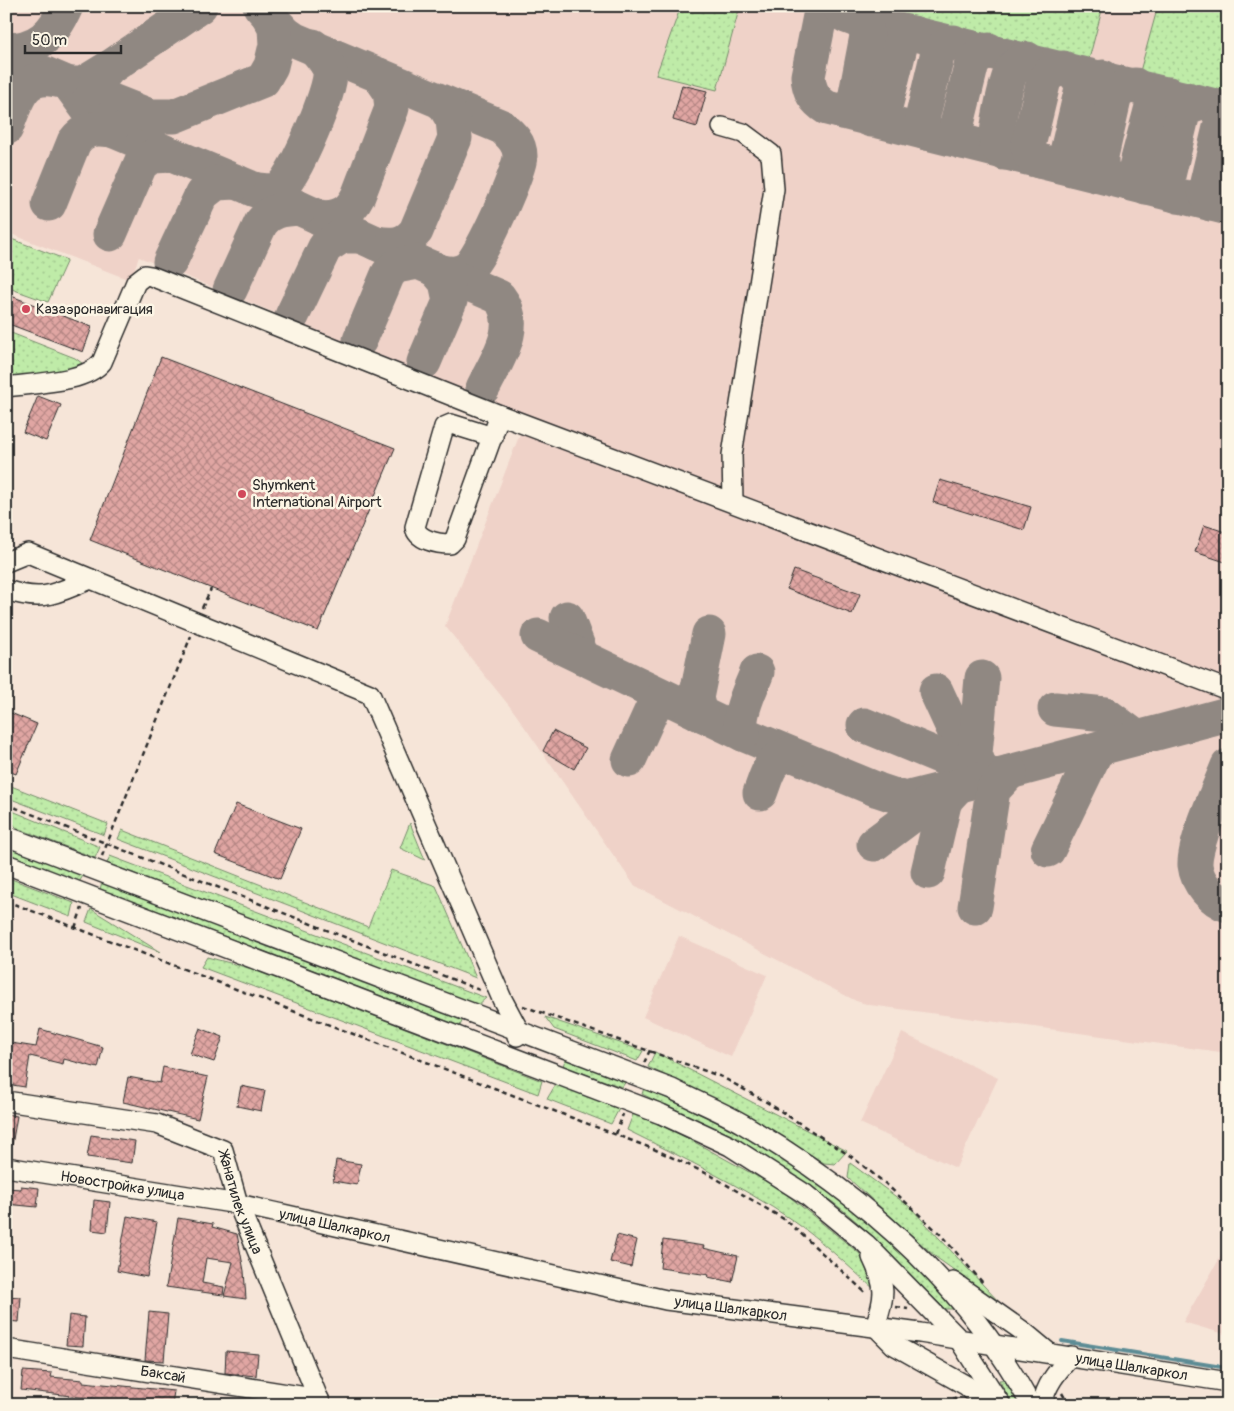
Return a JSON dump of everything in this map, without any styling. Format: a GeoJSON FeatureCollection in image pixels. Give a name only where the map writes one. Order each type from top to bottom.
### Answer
{"type":"FeatureCollection","features":[{"type":"Feature","properties":{"kind":"street"},"geometry":{"type":"LineString","coordinates":[[722,127],[743,133],[771,154],[774,189],[732,455],[733,502]]}},
{"type":"Feature","properties":{"kind":"street"},"geometry":{"type":"LineString","coordinates":[[6,387],[52,381],[96,370],[102,362],[136,282],[145,276],[170,282],[500,415],[1228,690]]}},
{"type":"Feature","properties":{"kind":"street"},"geometry":{"type":"LineString","coordinates":[[493,437],[451,424],[444,427],[415,527],[416,532],[420,536],[443,544],[450,544],[455,539],[493,437],[500,415]]}},
{"type":"Feature","properties":{"kind":"street"},"geometry":{"type":"LineString","coordinates":[[6,562],[28,553],[370,694],[502,999],[519,1031],[511,1056]]}},
{"type":"Feature","properties":{"kind":"street"},"geometry":{"type":"LineString","coordinates":[[6,590],[27,597],[42,598],[91,579]]}},
{"type":"Feature","properties":{"kind":"street"},"geometry":{"type":"LineString","coordinates":[[6,836],[672,1089],[742,1123],[821,1173],[888,1226],[954,1294],[994,1344],[1012,1370],[1031,1405]]}},
{"type":"Feature","properties":{"kind":"street"},"geometry":{"type":"LineString","coordinates":[[6,864],[661,1114],[730,1146],[805,1194],[866,1244],[958,1338],[1001,1405]]}},
{"type":"Feature","properties":{"kind":"street","name":"Жанатилек улица"},"geometry":{"type":"LineString","coordinates":[[6,1101],[157,1124],[222,1150],[238,1204],[320,1402]]}},
{"type":"Feature","properties":{"kind":"street","name":"Новостройка улица"},"geometry":{"type":"LineString","coordinates":[[6,1167],[238,1204]]}},
{"type":"Feature","properties":{"kind":"street","name":"улица Шалкаркол"},"geometry":{"type":"LineString","coordinates":[[238,1204],[666,1300],[958,1338],[1228,1382]]}},
{"type":"Feature","properties":{"kind":"street"},"geometry":{"type":"LineString","coordinates":[[866,1244],[881,1276],[883,1305],[875,1326],[894,1345],[967,1386],[987,1405]]}},
{"type":"Feature","properties":{"kind":"street"},"geometry":{"type":"LineString","coordinates":[[918,1258],[1024,1332],[1048,1352]]}},
{"type":"Feature","properties":{"kind":"street","name":"Баксай"},"geometry":{"type":"LineString","coordinates":[[6,1349],[320,1402]]}},
{"type":"Feature","properties":{"kind":"street"},"geometry":{"type":"LineString","coordinates":[[1042,1405],[1045,1391],[1052,1378],[1071,1356]]}},
{"type":"Feature","properties":{"kind":"path"},"geometry":{"type":"LineString","coordinates":[[107,843],[211,589]]}},
{"type":"Feature","properties":{"kind":"path"},"geometry":{"type":"LineString","coordinates":[[6,902],[656,1150],[712,1176],[787,1221],[875,1302],[883,1305],[914,1309]]}},
{"type":"Feature","properties":{"kind":"path"},"geometry":{"type":"LineString","coordinates":[[906,1308],[908,1314]]}},
{"type":"Feature","properties":{"kind":"shaded area"},"geometry":{"type":"Polygon","coordinates":[[[6,6],[1228,6],[1228,1053],[870,1005],[856,1001],[634,885],[515,713],[445,626],[527,416],[139,257],[130,280],[6,232],[6,6]]]}},
{"type":"Feature","properties":{"kind":"shaded area"},"geometry":{"type":"Polygon","coordinates":[[[679,936],[767,975],[731,1057],[643,1017],[679,936]]]}},
{"type":"Feature","properties":{"kind":"shaded area"},"geometry":{"type":"Polygon","coordinates":[[[902,1033],[998,1078],[956,1168],[860,1123],[902,1033]]]}},
{"type":"Feature","properties":{"kind":"shaded area"},"geometry":{"type":"Polygon","coordinates":[[[1228,1244],[1228,1335],[1183,1322],[1228,1244]]]}},
{"type":"Feature","properties":{"kind":"green space"},"geometry":{"type":"Polygon","coordinates":[[[681,6],[740,6],[717,90],[656,75],[681,6]]]}},
{"type":"Feature","properties":{"kind":"green space"},"geometry":{"type":"Polygon","coordinates":[[[879,6],[1103,6],[1088,63],[883,13],[879,6]]]}},
{"type":"Feature","properties":{"kind":"green space"},"geometry":{"type":"Polygon","coordinates":[[[1158,6],[1228,6],[1228,97],[1139,75],[1158,6]]]}},
{"type":"Feature","properties":{"kind":"green space"},"geometry":{"type":"Polygon","coordinates":[[[6,237],[67,260],[48,302],[6,287],[6,237]]]}},
{"type":"Feature","properties":{"kind":"green space"},"geometry":{"type":"Polygon","coordinates":[[[6,331],[75,358],[86,366],[6,379],[6,331]]]}},
{"type":"Feature","properties":{"kind":"green space"},"geometry":{"type":"Polygon","coordinates":[[[6,784],[108,824],[104,835],[6,797],[6,784]]]}},
{"type":"Feature","properties":{"kind":"green space"},"geometry":{"type":"Polygon","coordinates":[[[10,810],[100,847],[95,858],[17,828],[7,817],[10,810]]]}},
{"type":"Feature","properties":{"kind":"green space"},"geometry":{"type":"Polygon","coordinates":[[[410,823],[425,860],[400,848],[410,823]]]}},
{"type":"Feature","properties":{"kind":"green space"},"geometry":{"type":"Polygon","coordinates":[[[122,830],[368,927],[391,870],[436,886],[476,978],[118,839],[122,830]]]}},
{"type":"Feature","properties":{"kind":"green space"},"geometry":{"type":"Polygon","coordinates":[[[6,844],[84,874],[78,884],[6,856],[6,844]]]}},
{"type":"Feature","properties":{"kind":"green space"},"geometry":{"type":"Polygon","coordinates":[[[110,856],[486,998],[477,1006],[107,863],[110,856]]]}},
{"type":"Feature","properties":{"kind":"green space"},"geometry":{"type":"Polygon","coordinates":[[[6,877],[74,903],[71,917],[6,892],[6,877]]]}},
{"type":"Feature","properties":{"kind":"green space"},"geometry":{"type":"Polygon","coordinates":[[[102,882],[463,1019],[460,1026],[100,889],[102,882]]]}},
{"type":"Feature","properties":{"kind":"green space"},"geometry":{"type":"Polygon","coordinates":[[[91,909],[160,952],[86,922],[91,909]]]}},
{"type":"Feature","properties":{"kind":"green space"},"geometry":{"type":"Polygon","coordinates":[[[207,957],[253,969],[542,1081],[538,1094],[201,967],[207,957]]]}},
{"type":"Feature","properties":{"kind":"green space"},"geometry":{"type":"Polygon","coordinates":[[[545,1017],[643,1051],[637,1061],[554,1029],[545,1017]]]}},
{"type":"Feature","properties":{"kind":"green space"},"geometry":{"type":"Polygon","coordinates":[[[655,1052],[847,1151],[835,1164],[824,1163],[756,1120],[648,1067],[655,1052]]]}},
{"type":"Feature","properties":{"kind":"green space"},"geometry":{"type":"Polygon","coordinates":[[[566,1057],[627,1080],[622,1087],[563,1066],[566,1057]]]}},
{"type":"Feature","properties":{"kind":"green space"},"geometry":{"type":"Polygon","coordinates":[[[556,1084],[620,1107],[611,1124],[547,1099],[556,1084]]]}},
{"type":"Feature","properties":{"kind":"green space"},"geometry":{"type":"Polygon","coordinates":[[[644,1088],[751,1140],[802,1169],[827,1186],[877,1229],[956,1309],[945,1309],[870,1234],[821,1194],[746,1147],[642,1094],[644,1088]]]}},
{"type":"Feature","properties":{"kind":"green space"},"geometry":{"type":"Polygon","coordinates":[[[634,1112],[687,1138],[780,1189],[860,1254],[874,1289],[813,1236],[772,1207],[711,1172],[627,1130],[634,1112]]]}},
{"type":"Feature","properties":{"kind":"green space"},"geometry":{"type":"Polygon","coordinates":[[[850,1163],[910,1207],[1000,1303],[937,1258],[848,1178],[850,1163]]]}},
{"type":"Feature","properties":{"kind":"green space"},"geometry":{"type":"Polygon","coordinates":[[[1009,1379],[1022,1405],[1013,1405],[999,1380],[1009,1379]]]}},
{"type":"Feature","properties":{"kind":"building"},"geometry":{"type":"Polygon","coordinates":[[[682,85],[707,91],[697,127],[673,120],[682,85]]]}},
{"type":"Feature","properties":{"kind":"building","name":"Казаэронавигация"},"geometry":{"type":"Polygon","coordinates":[[[6,294],[92,327],[83,352],[6,323],[6,294]]]}},
{"type":"Feature","properties":{"kind":"building","name":"Shymkent International Airport"},"geometry":{"type":"Polygon","coordinates":[[[161,357],[395,448],[318,631],[90,540],[161,357]]]}},
{"type":"Feature","properties":{"kind":"building"},"geometry":{"type":"Polygon","coordinates":[[[38,396],[61,405],[46,441],[23,432],[38,396]]]}},
{"type":"Feature","properties":{"kind":"building"},"geometry":{"type":"Polygon","coordinates":[[[940,480],[1031,507],[1024,530],[933,502],[940,480]]]}},
{"type":"Feature","properties":{"kind":"building"},"geometry":{"type":"Polygon","coordinates":[[[1204,525],[1228,533],[1228,563],[1195,552],[1204,525]]]}},
{"type":"Feature","properties":{"kind":"building"},"geometry":{"type":"Polygon","coordinates":[[[794,570],[860,594],[852,614],[787,589],[794,570]]]}},
{"type":"Feature","properties":{"kind":"building"},"geometry":{"type":"Polygon","coordinates":[[[6,711],[37,724],[16,774],[6,770],[6,711]]]}},
{"type":"Feature","properties":{"kind":"building"},"geometry":{"type":"Polygon","coordinates":[[[553,731],[586,748],[574,769],[543,751],[553,731]]]}},
{"type":"Feature","properties":{"kind":"building"},"geometry":{"type":"Polygon","coordinates":[[[236,804],[301,829],[280,879],[215,854],[236,804]]]}},
{"type":"Feature","properties":{"kind":"building"},"geometry":{"type":"Polygon","coordinates":[[[200,1028],[223,1037],[214,1062],[190,1054],[200,1028]]]}},
{"type":"Feature","properties":{"kind":"building"},"geometry":{"type":"Polygon","coordinates":[[[40,1029],[103,1047],[98,1068],[64,1059],[63,1064],[30,1056],[25,1087],[6,1084],[11,1043],[36,1047],[40,1029]]]}},
{"type":"Feature","properties":{"kind":"building"},"geometry":{"type":"Polygon","coordinates":[[[163,1067],[208,1077],[198,1119],[123,1102],[128,1077],[160,1083],[163,1067]]]}},
{"type":"Feature","properties":{"kind":"building"},"geometry":{"type":"Polygon","coordinates":[[[241,1086],[265,1091],[261,1111],[237,1106],[241,1086]]]}},
{"type":"Feature","properties":{"kind":"building"},"geometry":{"type":"Polygon","coordinates":[[[6,1114],[17,1116],[12,1145],[6,1145],[6,1114]]]}},
{"type":"Feature","properties":{"kind":"building"},"geometry":{"type":"Polygon","coordinates":[[[91,1135],[135,1141],[132,1163],[87,1157],[91,1135]]]}},
{"type":"Feature","properties":{"kind":"building"},"geometry":{"type":"Polygon","coordinates":[[[336,1160],[361,1164],[357,1185],[333,1181],[336,1160]]]}},
{"type":"Feature","properties":{"kind":"building"},"geometry":{"type":"Polygon","coordinates":[[[21,1186],[39,1188],[37,1207],[6,1204],[6,1188],[21,1189],[21,1186]]]}},
{"type":"Feature","properties":{"kind":"building"},"geometry":{"type":"Polygon","coordinates":[[[94,1200],[110,1202],[107,1232],[92,1230],[94,1200]]]}},
{"type":"Feature","properties":{"kind":"building"},"geometry":{"type":"Polygon","coordinates":[[[127,1216],[157,1222],[147,1277],[117,1271],[127,1216]]]}},
{"type":"Feature","properties":{"kind":"building"},"geometry":{"type":"Polygon","coordinates":[[[178,1218],[213,1224],[212,1227],[237,1234],[244,1271],[246,1299],[224,1296],[233,1262],[206,1258],[202,1283],[224,1287],[223,1295],[166,1287],[178,1218]]]}},
{"type":"Feature","properties":{"kind":"building"},"geometry":{"type":"Polygon","coordinates":[[[617,1235],[637,1240],[631,1267],[610,1262],[617,1235]]]}},
{"type":"Feature","properties":{"kind":"building"},"geometry":{"type":"Polygon","coordinates":[[[663,1240],[704,1246],[703,1248],[738,1256],[732,1282],[708,1277],[709,1275],[660,1268],[663,1240]]]}},
{"type":"Feature","properties":{"kind":"building"},"geometry":{"type":"Polygon","coordinates":[[[6,1296],[21,1297],[19,1322],[6,1321],[6,1296]]]}},
{"type":"Feature","properties":{"kind":"building"},"geometry":{"type":"Polygon","coordinates":[[[149,1312],[168,1314],[164,1361],[145,1360],[149,1312]]]}},
{"type":"Feature","properties":{"kind":"building"},"geometry":{"type":"Polygon","coordinates":[[[69,1315],[85,1317],[83,1346],[66,1345],[69,1315]]]}},
{"type":"Feature","properties":{"kind":"building"},"geometry":{"type":"Polygon","coordinates":[[[226,1351],[258,1354],[256,1376],[225,1373],[226,1351]]]}},
{"type":"Feature","properties":{"kind":"building"},"geometry":{"type":"Polygon","coordinates":[[[23,1371],[52,1373],[51,1377],[83,1380],[83,1382],[174,1391],[172,1405],[96,1405],[96,1399],[21,1390],[23,1371]]]}},
{"type":"Feature","properties":{"kind":"waterway"},"geometry":{"type":"LineString","coordinates":[[1062,1341],[1228,1368]]}},
{"type":"Feature","properties":{"kind":"taxiway"},"geometry":{"type":"LineString","coordinates":[[6,50],[27,47],[44,38],[56,25],[66,6]]}},
{"type":"Feature","properties":{"kind":"taxiway"},"geometry":{"type":"LineString","coordinates":[[94,87],[109,68],[200,6]]}},
{"type":"Feature","properties":{"kind":"taxiway"},"geometry":{"type":"LineString","coordinates":[[260,6],[285,33],[295,40],[502,127],[514,140],[520,151],[518,165],[514,178],[481,249],[474,261],[465,270],[456,273],[442,272]]}},
{"type":"Feature","properties":{"kind":"taxiway"},"geometry":{"type":"LineString","coordinates":[[822,6],[808,76],[813,95],[827,108],[1228,208]]}},
{"type":"Feature","properties":{"kind":"taxiway"},"geometry":{"type":"LineString","coordinates":[[839,6],[846,16],[857,20],[1228,109]]}},
{"type":"Feature","properties":{"kind":"taxiway"},"geometry":{"type":"LineString","coordinates":[[109,68],[83,84],[69,84],[150,116],[174,116],[263,80],[271,66],[276,45],[275,28],[266,11]]}},
{"type":"Feature","properties":{"kind":"taxiway"},"geometry":{"type":"LineString","coordinates":[[842,112],[849,108],[855,99],[867,36],[866,26],[857,20]]}},
{"type":"Feature","properties":{"kind":"taxiway"},"geometry":{"type":"LineString","coordinates":[[871,120],[885,107],[902,39],[905,35],[913,33]]}},
{"type":"Feature","properties":{"kind":"taxiway"},"geometry":{"type":"LineString","coordinates":[[926,133],[922,125],[923,115],[937,56],[942,48],[954,42]]}},
{"type":"Feature","properties":{"kind":"taxiway"},"geometry":{"type":"LineString","coordinates":[[252,189],[271,191],[281,187],[295,167],[312,132],[325,95],[330,72],[325,61],[313,46]]}},
{"type":"Feature","properties":{"kind":"taxiway"},"geometry":{"type":"LineString","coordinates":[[962,142],[957,133],[957,124],[972,63],[977,57],[989,50]]}},
{"type":"Feature","properties":{"kind":"taxiway"},"geometry":{"type":"LineString","coordinates":[[6,57],[69,84],[94,118],[105,127],[299,208],[418,262]]}},
{"type":"Feature","properties":{"kind":"taxiway"},"geometry":{"type":"LineString","coordinates":[[1004,153],[997,146],[999,120],[1004,96],[1013,68],[1018,63],[1027,59]]}},
{"type":"Feature","properties":{"kind":"taxiway"},"geometry":{"type":"LineString","coordinates":[[1039,161],[1031,156],[1028,146],[1044,80],[1051,72],[1063,68]]}},
{"type":"Feature","properties":{"kind":"taxiway"},"geometry":{"type":"LineString","coordinates":[[320,218],[342,214],[351,207],[358,196],[392,108],[390,91],[379,75]]}},
{"type":"Feature","properties":{"kind":"taxiway"},"geometry":{"type":"LineString","coordinates":[[1073,169],[1067,165],[1066,156],[1082,88],[1091,80],[1103,77]]}},
{"type":"Feature","properties":{"kind":"taxiway"},"geometry":{"type":"LineString","coordinates":[[6,128],[18,98],[29,84],[38,80],[48,79],[61,81]]}},
{"type":"Feature","properties":{"kind":"taxiway"},"geometry":{"type":"LineString","coordinates":[[1107,177],[1101,168],[1101,156],[1115,95],[1125,87],[1135,85]]}},
{"type":"Feature","properties":{"kind":"taxiway"},"geometry":{"type":"LineString","coordinates":[[1146,188],[1138,180],[1135,171],[1153,103],[1159,97],[1169,94]]}},
{"type":"Feature","properties":{"kind":"taxiway"},"geometry":{"type":"LineString","coordinates":[[376,243],[403,242],[416,231],[455,138],[453,120],[443,103]]}},
{"type":"Feature","properties":{"kind":"taxiway"},"geometry":{"type":"LineString","coordinates":[[1178,196],[1170,190],[1167,180],[1183,113],[1190,107],[1202,103]]}},
{"type":"Feature","properties":{"kind":"taxiway"},"geometry":{"type":"LineString","coordinates":[[1211,204],[1205,191],[1221,123],[1228,115]]}},
{"type":"Feature","properties":{"kind":"taxiway"},"geometry":{"type":"LineString","coordinates":[[49,204],[74,142],[78,137],[90,130],[111,130]]}},
{"type":"Feature","properties":{"kind":"taxiway"},"geometry":{"type":"LineString","coordinates":[[110,234],[141,163],[153,156],[173,155]]}},
{"type":"Feature","properties":{"kind":"taxiway"},"geometry":{"type":"LineString","coordinates":[[170,262],[202,194],[216,183],[237,182]]}},
{"type":"Feature","properties":{"kind":"taxiway"},"geometry":{"type":"LineString","coordinates":[[230,290],[261,223],[269,215],[278,211],[299,208]]}},
{"type":"Feature","properties":{"kind":"taxiway"},"geometry":{"type":"LineString","coordinates":[[292,316],[325,247],[342,236],[360,236]]}},
{"type":"Feature","properties":{"kind":"taxiway"},"geometry":{"type":"LineString","coordinates":[[360,340],[388,274],[396,266],[418,262],[499,297],[505,308],[508,319],[508,331],[505,342],[483,388]]}},
{"type":"Feature","properties":{"kind":"taxiway"},"geometry":{"type":"LineString","coordinates":[[424,362],[450,301],[446,282],[435,269]]}},
{"type":"Feature","properties":{"kind":"taxiway"},"geometry":{"type":"LineString","coordinates":[[567,618],[582,657]]}},
{"type":"Feature","properties":{"kind":"taxiway"},"geometry":{"type":"LineString","coordinates":[[700,714],[696,698],[709,634]]}},
{"type":"Feature","properties":{"kind":"taxiway"},"geometry":{"type":"LineString","coordinates":[[538,636],[743,734],[878,790],[905,799],[949,788]]}},
{"type":"Feature","properties":{"kind":"taxiway"},"geometry":{"type":"LineString","coordinates":[[743,734],[741,727],[742,711],[757,672]]}},
{"type":"Feature","properties":{"kind":"taxiway"},"geometry":{"type":"LineString","coordinates":[[864,725],[990,777],[979,765],[975,754],[982,678]]}},
{"type":"Feature","properties":{"kind":"taxiway"},"geometry":{"type":"LineString","coordinates":[[936,691],[971,767]]}},
{"type":"Feature","properties":{"kind":"taxiway"},"geometry":{"type":"LineString","coordinates":[[629,760],[654,705],[660,700],[667,700]]}},
{"type":"Feature","properties":{"kind":"taxiway"},"geometry":{"type":"LineString","coordinates":[[1055,709],[1105,714],[1136,737]]}},
{"type":"Feature","properties":{"kind":"taxiway"},"geometry":{"type":"LineString","coordinates":[[874,844],[949,788],[1228,714]]}},
{"type":"Feature","properties":{"kind":"taxiway"},"geometry":{"type":"LineString","coordinates":[[1048,850],[1097,749]]}},
{"type":"Feature","properties":{"kind":"taxiway"},"geometry":{"type":"LineString","coordinates":[[760,793],[773,763],[777,759],[790,755]]}},
{"type":"Feature","properties":{"kind":"taxiway"},"geometry":{"type":"LineString","coordinates":[[1228,766],[1198,843],[1195,865],[1196,872],[1206,890],[1216,899],[1228,905]]}},
{"type":"Feature","properties":{"kind":"taxiway"},"geometry":{"type":"LineString","coordinates":[[975,907],[993,790],[1010,772]]}},
{"type":"Feature","properties":{"kind":"taxiway"},"geometry":{"type":"LineString","coordinates":[[928,872],[944,804],[958,786]]}},
{"type":"Feature","properties":{"kind":"place","name":"Казаэронавигация"},"geometry":{"type":"Point","coordinates":[26,309]}},
{"type":"Feature","properties":{"kind":"place","name":"Shymkent International Airport"},"geometry":{"type":"Point","coordinates":[242,494]}}]}
